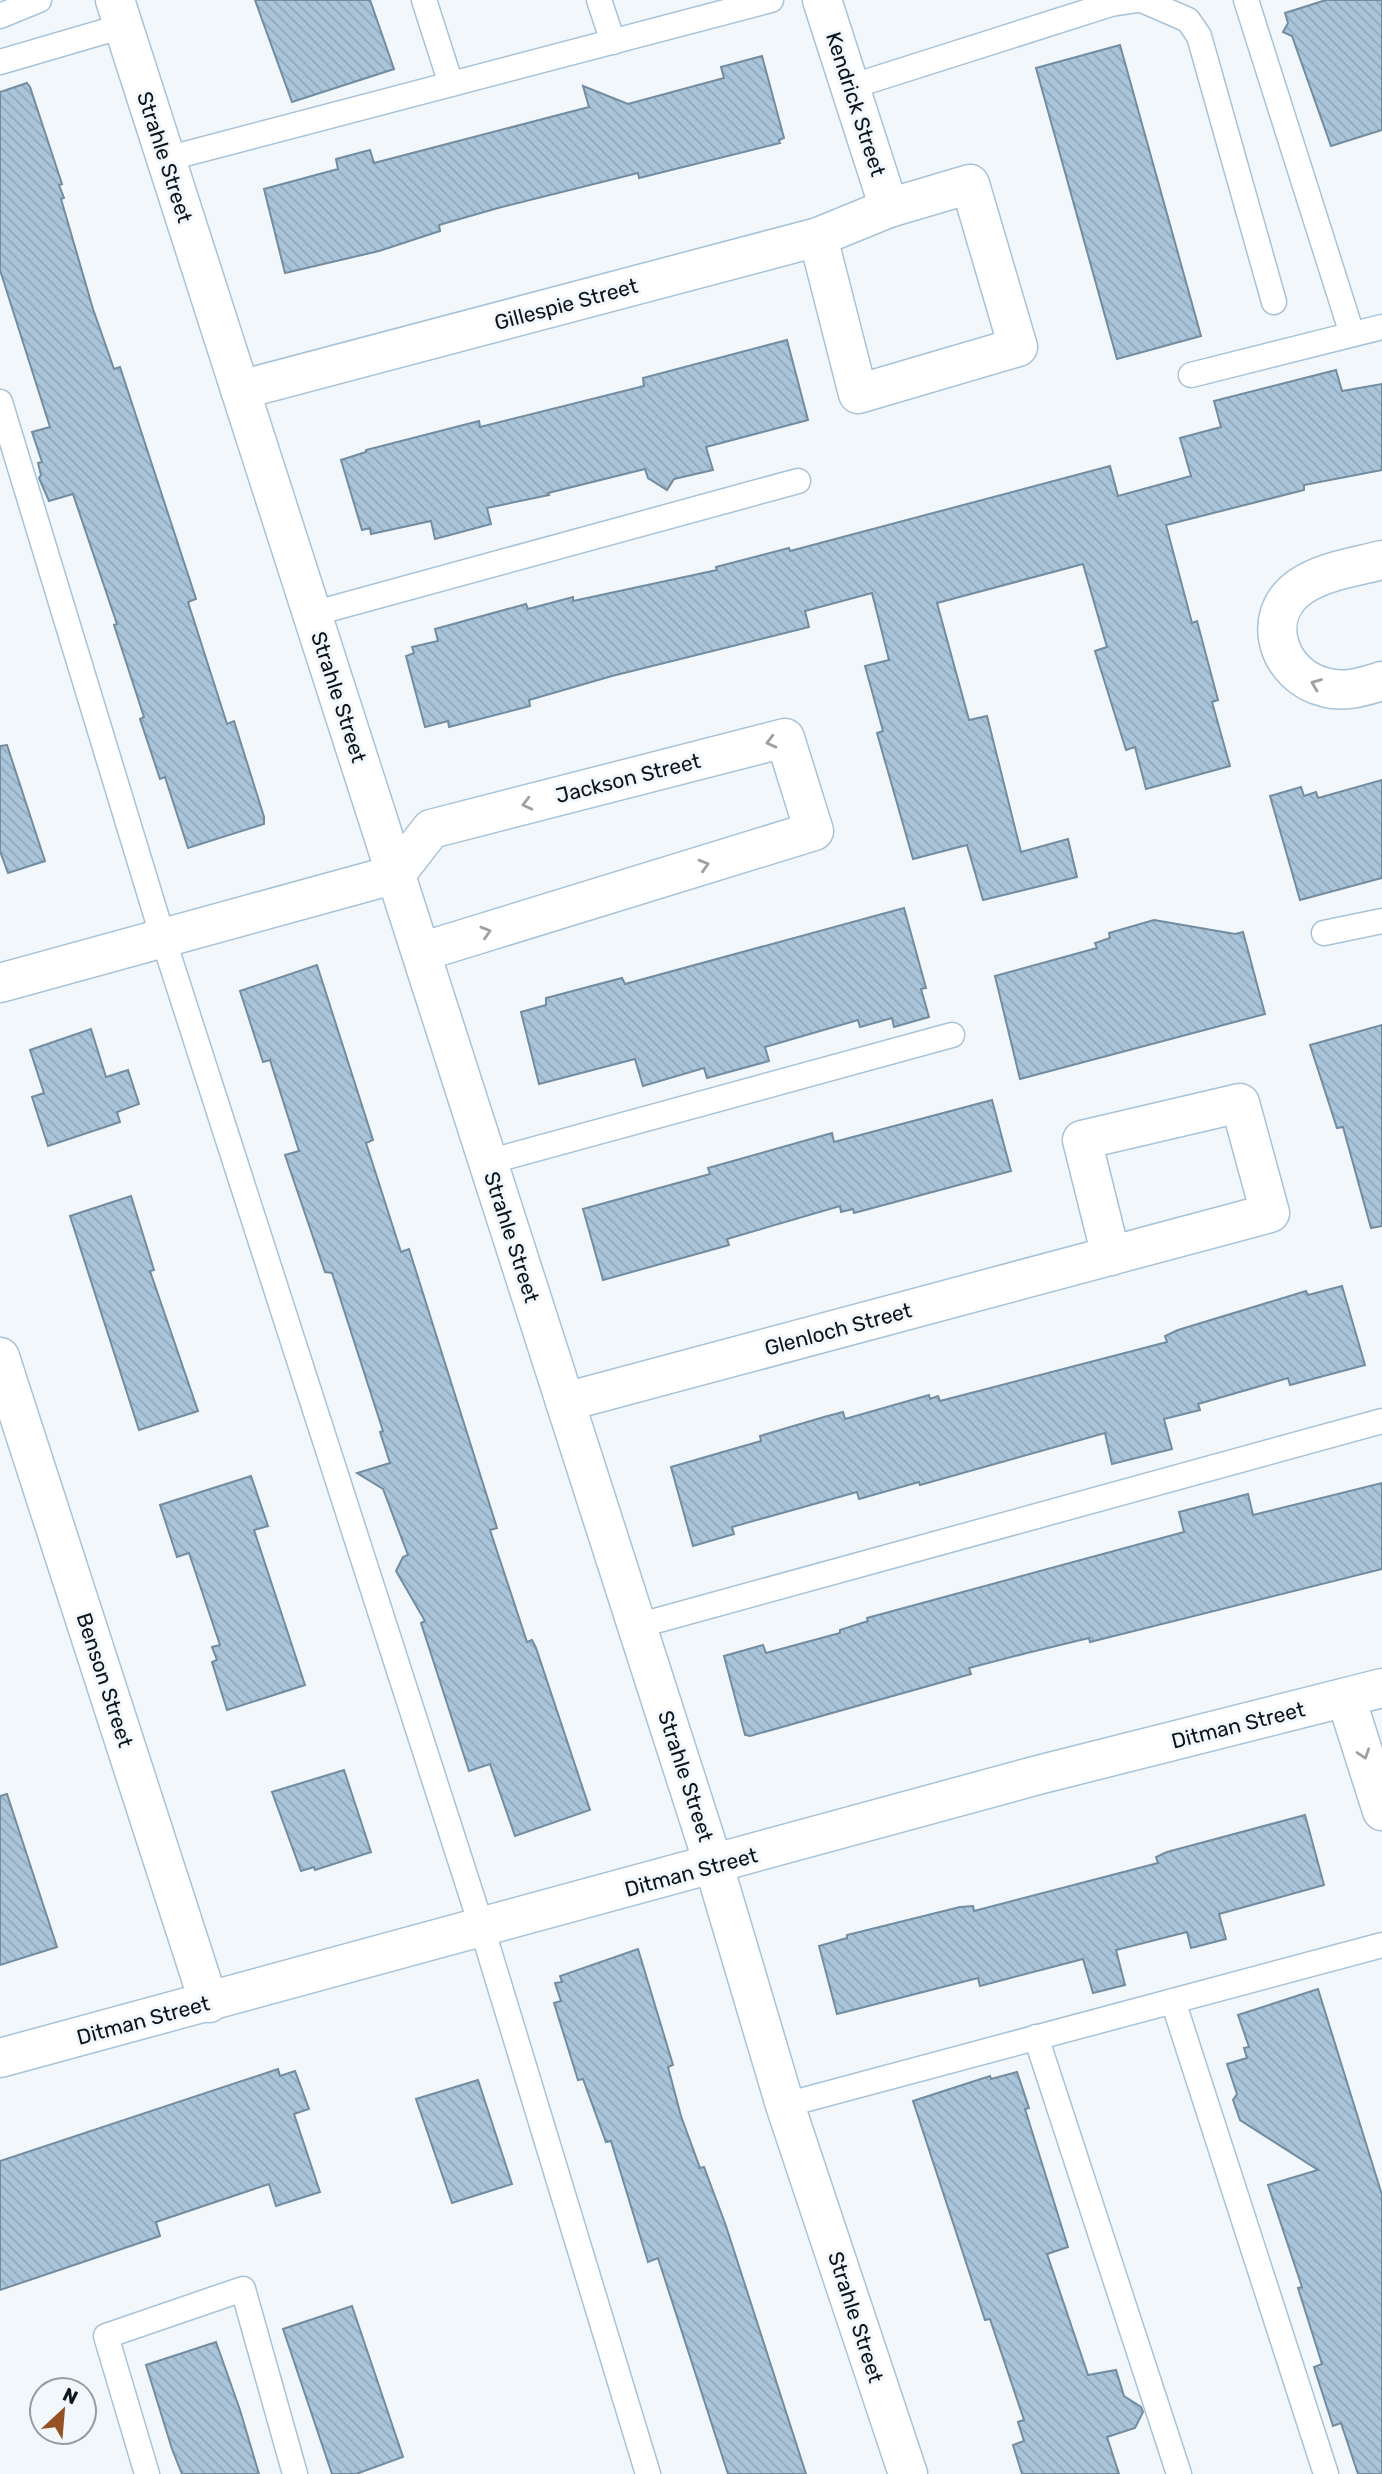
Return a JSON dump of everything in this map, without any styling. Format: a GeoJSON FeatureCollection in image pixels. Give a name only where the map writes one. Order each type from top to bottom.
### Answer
{"type":"FeatureCollection","features":[{"type":"Feature","properties":{"kind":"street","name":"Kendrick Street"},"geometry":{"type":"LineString","coordinates":[[822,0],[889,208]]}},
{"type":"Feature","properties":{"kind":"street","name":"Strahle Street"},"geometry":{"type":"LineString","coordinates":[[119,13],[715,1866],[785,2105],[908,2474]]}},
{"type":"Feature","properties":{"kind":"street","name":"Gillespie Street"},"geometry":{"type":"LineString","coordinates":[[240,390],[818,237],[889,208],[970,184],[1018,347],[858,394],[818,237]]}},
{"type":"Feature","properties":{"kind":"street"},"geometry":{"type":"LineString","coordinates":[[1382,560],[1328,575],[1298,589],[1280,616],[1277,631],[1278,645],[1285,661],[1307,681],[1336,690],[1351,690],[1382,681]]}},
{"type":"Feature","properties":{"kind":"street","name":"Jackson Street"},"geometry":{"type":"LineString","coordinates":[[396,874],[431,829],[785,738],[814,831],[421,952]]}},
{"type":"Feature","properties":{"kind":"street"},"geometry":{"type":"LineString","coordinates":[[0,983],[396,874]]}},
{"type":"Feature","properties":{"kind":"street","name":"Glenloch Street"},"geometry":{"type":"LineString","coordinates":[[565,1402],[1111,1256],[1270,1213],[1240,1103],[1082,1140],[1111,1256]]}},
{"type":"Feature","properties":{"kind":"street","name":"Benson Street"},"geometry":{"type":"LineString","coordinates":[[0,1357],[209,2003]]}},
{"type":"Feature","properties":{"kind":"street","name":"Ditman Street"},"geometry":{"type":"LineString","coordinates":[[0,2057],[715,1866],[1038,1775],[1382,1688]]}},
{"type":"Feature","properties":{"kind":"street"},"geometry":{"type":"LineString","coordinates":[[1346,1698],[1382,1811]]}},
{"type":"Feature","properties":{"kind":"lane"},"geometry":{"type":"LineString","coordinates":[[0,16],[39,0]]}},
{"type":"Feature","properties":{"kind":"lane"},"geometry":{"type":"LineString","coordinates":[[424,0],[451,84]]}},
{"type":"Feature","properties":{"kind":"lane"},"geometry":{"type":"LineString","coordinates":[[599,0],[612,42]]}},
{"type":"Feature","properties":{"kind":"lane"},"geometry":{"type":"LineString","coordinates":[[166,159],[771,0]]}},
{"type":"Feature","properties":{"kind":"lane"},"geometry":{"type":"LineString","coordinates":[[850,87],[1074,8],[1140,0],[1172,10],[1188,20],[1199,36],[1274,302]]}},
{"type":"Feature","properties":{"kind":"lane"},"geometry":{"type":"LineString","coordinates":[[1246,0],[1352,334]]}},
{"type":"Feature","properties":{"kind":"lane"},"geometry":{"type":"LineString","coordinates":[[0,62],[119,13]]}},
{"type":"Feature","properties":{"kind":"lane"},"geometry":{"type":"LineString","coordinates":[[1191,375],[1382,327]]}},
{"type":"Feature","properties":{"kind":"lane"},"geometry":{"type":"LineString","coordinates":[[0,402],[163,938],[482,1928],[648,2474]]}},
{"type":"Feature","properties":{"kind":"lane"},"geometry":{"type":"LineString","coordinates":[[312,614],[798,481]]}},
{"type":"Feature","properties":{"kind":"lane"},"geometry":{"type":"LineString","coordinates":[[1324,933],[1382,920]]}},
{"type":"Feature","properties":{"kind":"lane"},"geometry":{"type":"LineString","coordinates":[[488,1162],[952,1035]]}},
{"type":"Feature","properties":{"kind":"lane"},"geometry":{"type":"LineString","coordinates":[[638,1626],[1382,1421]]}},
{"type":"Feature","properties":{"kind":"lane"},"geometry":{"type":"LineString","coordinates":[[785,2105],[1382,1945]]}},
{"type":"Feature","properties":{"kind":"lane"},"geometry":{"type":"LineString","coordinates":[[1173,2001],[1326,2474]]}},
{"type":"Feature","properties":{"kind":"lane"},"geometry":{"type":"LineString","coordinates":[[1036,2037],[1179,2474]]}},
{"type":"Feature","properties":{"kind":"lane"},"geometry":{"type":"LineString","coordinates":[[147,2474],[106,2336],[243,2289],[295,2474]]}},
{"type":"Feature","properties":{"kind":"building"},"geometry":{"type":"Polygon","coordinates":[[[255,0],[370,0],[394,69],[292,102],[255,0]]]}},
{"type":"Feature","properties":{"kind":"building"},"geometry":{"type":"Polygon","coordinates":[[[1326,0],[1382,0],[1382,130],[1331,146],[1292,36],[1283,32],[1288,23],[1285,13],[1326,0]]]}},
{"type":"Feature","properties":{"kind":"building"},"geometry":{"type":"Polygon","coordinates":[[[1120,45],[1201,336],[1117,359],[1036,68],[1120,45]]]}},
{"type":"Feature","properties":{"kind":"building"},"geometry":{"type":"Polygon","coordinates":[[[762,56],[784,138],[779,140],[780,143],[639,178],[638,173],[498,208],[439,225],[440,231],[379,251],[285,273],[264,189],[338,169],[336,159],[370,150],[374,163],[589,107],[583,86],[628,104],[724,78],[721,67],[762,56]]]}},
{"type":"Feature","properties":{"kind":"building"},"geometry":{"type":"Polygon","coordinates":[[[27,83],[62,184],[59,185],[64,198],[61,199],[93,309],[114,369],[120,367],[196,599],[188,602],[227,724],[234,721],[264,817],[264,824],[188,848],[165,777],[160,779],[140,719],[144,717],[114,625],[117,624],[73,494],[49,501],[39,478],[41,475],[38,463],[42,462],[32,432],[50,427],[0,270],[0,92],[27,83]]]}},
{"type":"Feature","properties":{"kind":"building"},"geometry":{"type":"Polygon","coordinates":[[[787,340],[808,420],[706,447],[713,470],[674,479],[667,490],[648,478],[645,469],[548,493],[549,495],[487,508],[491,524],[435,539],[431,521],[371,534],[370,528],[362,530],[341,460],[366,450],[479,421],[480,427],[644,386],[643,378],[787,340]]]}},
{"type":"Feature","properties":{"kind":"building"},"geometry":{"type":"Polygon","coordinates":[[[1336,370],[1342,391],[1382,384],[1382,470],[1304,485],[1304,490],[1166,525],[1192,623],[1197,621],[1218,700],[1212,702],[1230,766],[1146,789],[1135,747],[1126,750],[1095,651],[1107,647],[1083,564],[937,603],[969,720],[987,716],[1021,852],[1068,839],[1077,877],[983,900],[967,845],[913,859],[877,733],[883,731],[865,666],[889,660],[872,593],[805,611],[809,627],[612,676],[529,700],[530,706],[449,727],[448,721],[425,727],[406,656],[414,653],[412,647],[438,641],[435,629],[526,604],[528,609],[573,597],[573,601],[717,570],[716,567],[789,548],[790,551],[1110,466],[1118,496],[1191,476],[1180,438],[1221,427],[1214,401],[1336,370]]]}},
{"type":"Feature","properties":{"kind":"building"},"geometry":{"type":"Polygon","coordinates":[[[7,745],[45,861],[8,873],[0,851],[0,746],[7,745]]]}},
{"type":"Feature","properties":{"kind":"building"},"geometry":{"type":"Polygon","coordinates":[[[1382,780],[1382,878],[1300,900],[1270,796],[1301,787],[1304,796],[1316,792],[1318,798],[1382,780]]]}},
{"type":"Feature","properties":{"kind":"building"},"geometry":{"type":"Polygon","coordinates":[[[904,908],[926,988],[921,989],[929,1017],[894,1027],[892,1018],[860,1027],[858,1020],[765,1047],[769,1061],[707,1078],[704,1068],[643,1086],[635,1059],[539,1084],[521,1012],[546,1005],[546,998],[622,978],[625,984],[904,908]]]}},
{"type":"Feature","properties":{"kind":"building"},"geometry":{"type":"Polygon","coordinates":[[[1154,920],[1235,934],[1243,932],[1265,1014],[1020,1079],[995,976],[1097,948],[1095,943],[1110,938],[1109,933],[1154,920]]]}},
{"type":"Feature","properties":{"kind":"building"},"geometry":{"type":"Polygon","coordinates":[[[317,965],[373,1140],[366,1143],[401,1252],[409,1249],[497,1528],[490,1530],[527,1642],[532,1640],[536,1648],[590,1810],[515,1836],[490,1764],[469,1771],[421,1623],[425,1621],[396,1571],[403,1557],[408,1555],[383,1489],[357,1473],[390,1463],[380,1432],[383,1431],[332,1273],[325,1272],[285,1155],[299,1151],[270,1060],[263,1062],[240,991],[317,965]]]}},
{"type":"Feature","properties":{"kind":"building"},"geometry":{"type":"Polygon","coordinates":[[[1382,1025],[1382,1226],[1371,1228],[1343,1127],[1337,1128],[1310,1045],[1382,1025]]]}},
{"type":"Feature","properties":{"kind":"building"},"geometry":{"type":"Polygon","coordinates":[[[91,1029],[106,1077],[128,1070],[139,1104],[117,1112],[120,1122],[48,1146],[32,1097],[44,1093],[30,1050],[91,1029]]]}},
{"type":"Feature","properties":{"kind":"building"},"geometry":{"type":"Polygon","coordinates":[[[992,1100],[1011,1171],[854,1213],[853,1209],[841,1212],[840,1206],[727,1239],[729,1245],[603,1280],[583,1209],[710,1174],[708,1168],[832,1133],[834,1142],[992,1100]]]}},
{"type":"Feature","properties":{"kind":"building"},"geometry":{"type":"Polygon","coordinates":[[[131,1196],[154,1270],[150,1271],[198,1411],[139,1430],[70,1216],[131,1196]]]}},
{"type":"Feature","properties":{"kind":"building"},"geometry":{"type":"Polygon","coordinates":[[[1342,1286],[1365,1365],[1290,1385],[1288,1378],[1198,1404],[1200,1410],[1164,1419],[1172,1449],[1112,1464],[1105,1433],[920,1485],[919,1482],[859,1499],[857,1492],[732,1527],[734,1534],[693,1546],[671,1467],[761,1441],[760,1436],[843,1412],[845,1419],[929,1395],[930,1399],[938,1396],[940,1401],[1167,1342],[1165,1336],[1178,1330],[1306,1291],[1308,1295],[1342,1286]]]}},
{"type":"Feature","properties":{"kind":"building"},"geometry":{"type":"Polygon","coordinates":[[[251,1476],[268,1526],[254,1530],[305,1685],[227,1710],[212,1662],[217,1660],[212,1647],[220,1645],[189,1553],[177,1557],[160,1505],[251,1476]]]}},
{"type":"Feature","properties":{"kind":"building"},"geometry":{"type":"Polygon","coordinates":[[[1382,1483],[1382,1569],[1090,1642],[1089,1638],[969,1668],[971,1674],[750,1736],[745,1735],[724,1656],[763,1645],[766,1653],[840,1633],[840,1630],[868,1621],[867,1618],[1184,1532],[1179,1512],[1248,1494],[1253,1515],[1382,1483]]]}},
{"type":"Feature","properties":{"kind":"building"},"geometry":{"type":"Polygon","coordinates":[[[344,1770],[371,1852],[315,1870],[314,1867],[301,1871],[272,1792],[344,1770]]]}},
{"type":"Feature","properties":{"kind":"building"},"geometry":{"type":"Polygon","coordinates":[[[7,1794],[57,1947],[0,1965],[0,1796],[7,1794]]]}},
{"type":"Feature","properties":{"kind":"building"},"geometry":{"type":"Polygon","coordinates":[[[1305,1815],[1324,1885],[1219,1914],[1226,1939],[1191,1948],[1187,1932],[1116,1950],[1125,1985],[1093,1993],[1083,1959],[980,1986],[978,1978],[837,2014],[819,1946],[847,1938],[847,1935],[960,1907],[973,1906],[974,1911],[1158,1863],[1156,1857],[1167,1852],[1305,1815]]]}},
{"type":"Feature","properties":{"kind":"building"},"geometry":{"type":"Polygon","coordinates":[[[638,1949],[673,2065],[668,2067],[681,2116],[700,2168],[704,2167],[726,2226],[806,2474],[728,2474],[658,2258],[648,2262],[611,2141],[606,2142],[583,2079],[578,2080],[554,2003],[561,2001],[555,1983],[562,1982],[560,1976],[638,1949]]]}},
{"type":"Feature","properties":{"kind":"building"},"geometry":{"type":"Polygon","coordinates":[[[1318,1989],[1382,2195],[1382,2474],[1358,2474],[1341,2423],[1333,2426],[1314,2367],[1322,2364],[1298,2288],[1302,2287],[1268,2185],[1318,2170],[1240,2120],[1233,2100],[1237,2094],[1227,2064],[1247,2058],[1244,2048],[1249,2047],[1238,2015],[1318,1989]]]}},
{"type":"Feature","properties":{"kind":"building"},"geometry":{"type":"Polygon","coordinates":[[[278,2069],[280,2076],[295,2071],[309,2109],[294,2114],[320,2192],[276,2206],[269,2184],[156,2222],[160,2236],[0,2290],[0,2161],[278,2069]]]}},
{"type":"Feature","properties":{"kind":"building"},"geometry":{"type":"Polygon","coordinates":[[[1017,2072],[1029,2108],[1025,2109],[1068,2247],[1047,2254],[1088,2375],[1116,2370],[1124,2396],[1141,2407],[1143,2412],[1135,2428],[1107,2437],[1119,2474],[1022,2474],[1013,2445],[1024,2441],[1018,2422],[1024,2420],[990,2319],[985,2320],[913,2101],[990,2076],[991,2079],[1017,2072]]]}},
{"type":"Feature","properties":{"kind":"building"},"geometry":{"type":"Polygon","coordinates":[[[478,2080],[512,2184],[452,2203],[416,2099],[478,2080]]]}},
{"type":"Feature","properties":{"kind":"building"},"geometry":{"type":"Polygon","coordinates":[[[352,2306],[403,2457],[356,2474],[332,2474],[283,2329],[352,2306]]]}},
{"type":"Feature","properties":{"kind":"building"},"geometry":{"type":"Polygon","coordinates":[[[216,2342],[259,2474],[182,2474],[172,2449],[146,2365],[216,2342]]]}}]}
